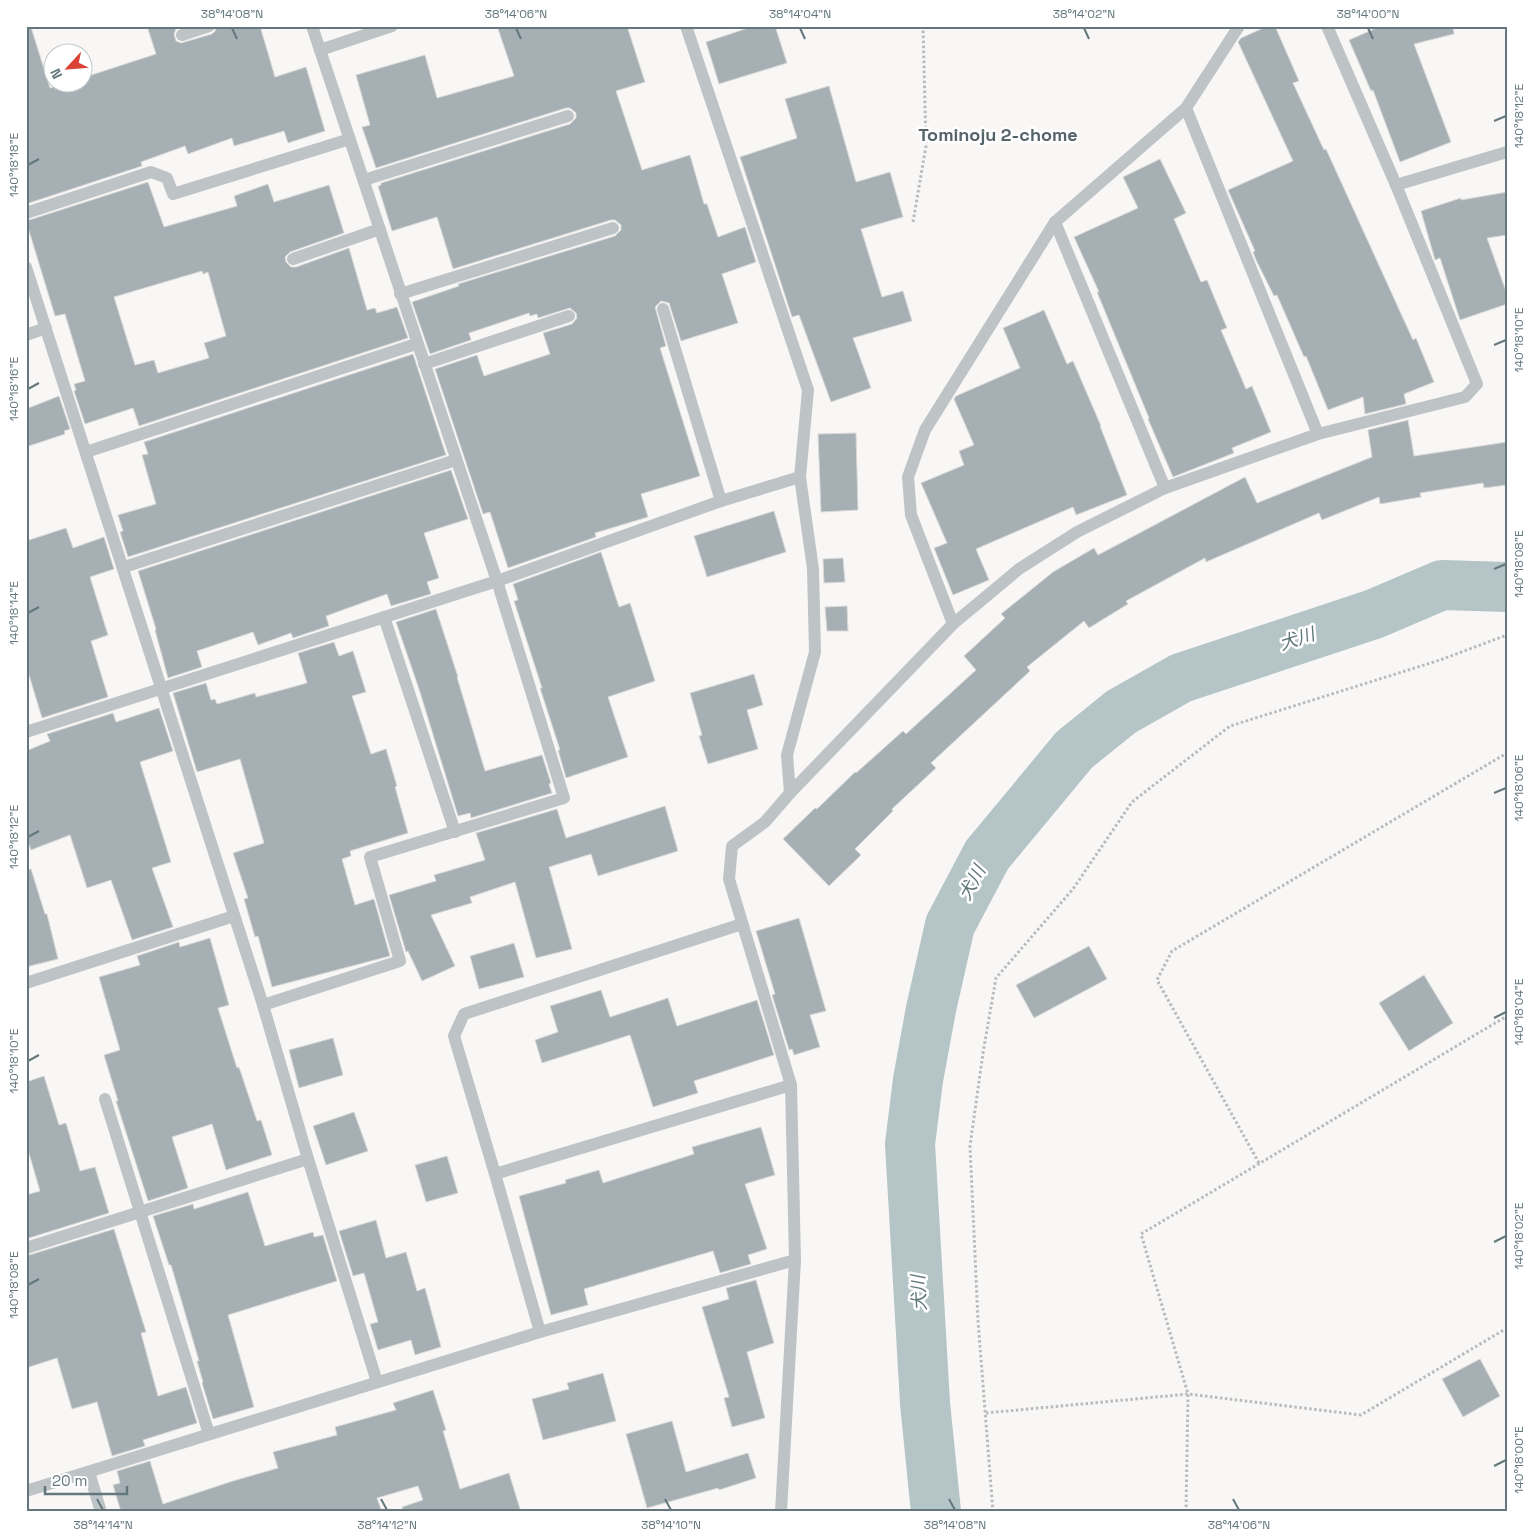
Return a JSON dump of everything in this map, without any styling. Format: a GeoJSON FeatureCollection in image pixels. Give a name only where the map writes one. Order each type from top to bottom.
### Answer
{"type":"FeatureCollection","features":[{"type":"Feature","properties":{"kind":"lane"},"geometry":{"type":"LineString","coordinates":[[182,35],[209,26]]}},
{"type":"Feature","properties":{"kind":"lane"},"geometry":{"type":"LineString","coordinates":[[263,1005],[400,961],[370,857],[564,798],[497,581],[416,344],[364,180],[312,26]]}},
{"type":"Feature","properties":{"kind":"lane"},"geometry":{"type":"LineString","coordinates":[[320,50],[392,26]]}},
{"type":"Feature","properties":{"kind":"lane"},"geometry":{"type":"LineString","coordinates":[[686,26],[808,390],[800,477],[813,569],[815,652],[787,755],[790,793]]}},
{"type":"Feature","properties":{"kind":"lane"},"geometry":{"type":"LineString","coordinates":[[953,624],[911,516],[908,477],[925,430],[1055,222],[1186,108],[1239,26]]}},
{"type":"Feature","properties":{"kind":"lane"},"geometry":{"type":"LineString","coordinates":[[781,1512],[794,1260],[791,1085],[729,879],[732,846],[765,822],[790,793],[953,624],[1028,563],[1077,532],[1165,488],[1318,434],[1465,398],[1477,384],[1396,185],[1327,26]]}},
{"type":"Feature","properties":{"kind":"lane"},"geometry":{"type":"LineString","coordinates":[[1186,108],[1318,434]]}},
{"type":"Feature","properties":{"kind":"lane"},"geometry":{"type":"LineString","coordinates":[[364,180],[568,116]]}},
{"type":"Feature","properties":{"kind":"lane"},"geometry":{"type":"LineString","coordinates":[[26,213],[152,172],[167,178],[174,194],[350,139]]}},
{"type":"Feature","properties":{"kind":"lane"},"geometry":{"type":"LineString","coordinates":[[1396,185],[1507,152]]}},
{"type":"Feature","properties":{"kind":"lane"},"geometry":{"type":"LineString","coordinates":[[1055,222],[1165,488]]}},
{"type":"Feature","properties":{"kind":"lane"},"geometry":{"type":"LineString","coordinates":[[400,294],[613,228]]}},
{"type":"Feature","properties":{"kind":"lane"},"geometry":{"type":"LineString","coordinates":[[293,259],[380,229]]}},
{"type":"Feature","properties":{"kind":"lane"},"geometry":{"type":"LineString","coordinates":[[26,267],[263,1005],[308,1159],[377,1382]]}},
{"type":"Feature","properties":{"kind":"lane"},"geometry":{"type":"LineString","coordinates":[[663,309],[721,501]]}},
{"type":"Feature","properties":{"kind":"lane"},"geometry":{"type":"LineString","coordinates":[[424,364],[569,316]]}},
{"type":"Feature","properties":{"kind":"lane"},"geometry":{"type":"LineString","coordinates":[[26,335],[46,328]]}},
{"type":"Feature","properties":{"kind":"lane"},"geometry":{"type":"LineString","coordinates":[[86,452],[416,344]]}},
{"type":"Feature","properties":{"kind":"lane"},"geometry":{"type":"LineString","coordinates":[[124,568],[456,460]]}},
{"type":"Feature","properties":{"kind":"lane"},"geometry":{"type":"LineString","coordinates":[[27,731],[497,581],[721,501],[800,477]]}},
{"type":"Feature","properties":{"kind":"lane"},"geometry":{"type":"LineString","coordinates":[[384,616],[455,832]]}},
{"type":"Feature","properties":{"kind":"lane"},"geometry":{"type":"LineString","coordinates":[[26,983],[234,916]]}},
{"type":"Feature","properties":{"kind":"lane"},"geometry":{"type":"LineString","coordinates":[[540,1332],[454,1036],[464,1014],[742,924]]}},
{"type":"Feature","properties":{"kind":"lane"},"geometry":{"type":"LineString","coordinates":[[495,1174],[791,1085]]}},
{"type":"Feature","properties":{"kind":"lane"},"geometry":{"type":"LineString","coordinates":[[105,1099],[209,1434]]}},
{"type":"Feature","properties":{"kind":"lane"},"geometry":{"type":"LineString","coordinates":[[26,1248],[308,1159]]}},
{"type":"Feature","properties":{"kind":"lane"},"geometry":{"type":"LineString","coordinates":[[26,1491],[540,1332],[794,1260]]}},
{"type":"Feature","properties":{"kind":"lane"},"geometry":{"type":"LineString","coordinates":[[89,1472],[101,1512]]}},
{"type":"Feature","properties":{"kind":"path"},"geometry":{"type":"LineString","coordinates":[[913,222],[926,146],[923,26]]}},
{"type":"Feature","properties":{"kind":"path"},"geometry":{"type":"LineString","coordinates":[[993,1512],[978,1321],[970,1146],[996,978],[1073,888],[1132,802],[1230,726],[1440,660],[1507,635]]}},
{"type":"Feature","properties":{"kind":"path"},"geometry":{"type":"LineString","coordinates":[[1259,1163],[1157,980],[1172,951],[1507,752]]}},
{"type":"Feature","properties":{"kind":"path"},"geometry":{"type":"LineString","coordinates":[[1186,1512],[1188,1394],[1141,1234],[1507,1016]]}},
{"type":"Feature","properties":{"kind":"path"},"geometry":{"type":"LineString","coordinates":[[986,1413],[1188,1394],[1361,1415],[1507,1328]]}},
{"type":"Feature","properties":{"kind":"building"},"geometry":{"type":"Polygon","coordinates":[[[147,26],[183,26],[176,29],[174,34],[176,41],[181,43],[212,34],[217,26],[260,26],[275,77],[306,67],[325,131],[288,143],[284,131],[234,146],[232,138],[188,154],[185,146],[141,162],[142,166],[26,204],[26,28],[31,27],[42,62],[42,92],[92,92],[92,75],[156,54],[147,26]]]}},
{"type":"Feature","properties":{"kind":"building"},"geometry":{"type":"Polygon","coordinates":[[[497,26],[627,26],[645,82],[616,91],[642,170],[690,155],[704,204],[707,204],[718,237],[745,227],[756,262],[722,274],[738,323],[681,341],[669,303],[661,301],[655,307],[666,346],[660,348],[700,476],[641,494],[648,517],[595,533],[596,537],[508,568],[490,512],[483,514],[435,369],[477,355],[484,376],[550,354],[543,333],[572,324],[577,318],[576,313],[570,308],[538,318],[537,314],[530,316],[529,313],[469,333],[471,340],[430,354],[412,302],[459,286],[458,284],[615,236],[621,230],[621,225],[615,220],[611,220],[453,269],[437,217],[392,231],[378,186],[381,183],[570,124],[576,118],[576,113],[570,108],[566,108],[376,168],[362,127],[370,125],[356,75],[425,55],[437,98],[514,76],[497,26]]]}},
{"type":"Feature","properties":{"kind":"building"},"geometry":{"type":"Polygon","coordinates":[[[754,26],[775,26],[787,63],[719,84],[706,42],[754,26]]]}},
{"type":"Feature","properties":{"kind":"building"},"geometry":{"type":"Polygon","coordinates":[[[1268,26],[1275,26],[1299,81],[1293,83],[1324,150],[1326,149],[1413,340],[1416,338],[1434,382],[1404,394],[1406,404],[1365,414],[1363,397],[1328,410],[1306,356],[1304,357],[1277,295],[1274,296],[1256,260],[1253,252],[1255,251],[1228,190],[1293,161],[1238,42],[1241,38],[1268,26]]]}},
{"type":"Feature","properties":{"kind":"building"},"geometry":{"type":"Polygon","coordinates":[[[1381,26],[1453,26],[1454,34],[1414,44],[1451,142],[1400,162],[1373,90],[1371,91],[1349,40],[1381,26]]]}},
{"type":"Feature","properties":{"kind":"building"},"geometry":{"type":"Polygon","coordinates":[[[829,86],[856,182],[890,172],[903,217],[861,229],[882,297],[903,291],[912,321],[853,338],[871,388],[831,402],[799,315],[792,317],[740,157],[797,138],[785,99],[829,86]]]}},
{"type":"Feature","properties":{"kind":"building"},"geometry":{"type":"Polygon","coordinates":[[[1160,159],[1186,213],[1174,219],[1201,282],[1207,280],[1227,328],[1221,330],[1246,389],[1252,386],[1271,432],[1232,448],[1234,453],[1173,477],[1097,292],[1099,292],[1074,237],[1138,208],[1123,177],[1160,159]]]}},
{"type":"Feature","properties":{"kind":"building"},"geometry":{"type":"Polygon","coordinates":[[[148,182],[164,227],[237,206],[234,196],[268,184],[274,202],[329,185],[344,233],[290,252],[285,257],[286,262],[291,267],[296,267],[349,248],[367,310],[375,308],[377,313],[397,307],[408,338],[139,426],[133,408],[85,424],[74,391],[76,390],[74,384],[85,381],[65,314],[55,316],[26,221],[148,182]],[[202,271],[114,297],[135,365],[154,360],[158,373],[209,358],[204,343],[226,336],[208,272],[203,274],[202,271]]]}},
{"type":"Feature","properties":{"kind":"building"},"geometry":{"type":"Polygon","coordinates":[[[1507,192],[1507,235],[1487,238],[1507,294],[1507,304],[1460,320],[1440,258],[1435,260],[1421,211],[1461,198],[1461,200],[1507,192]]]}},
{"type":"Feature","properties":{"kind":"building"},"geometry":{"type":"Polygon","coordinates":[[[1044,310],[1067,364],[1073,361],[1101,426],[1127,495],[1076,515],[1073,507],[976,549],[989,580],[953,595],[934,548],[947,543],[921,483],[964,465],[959,451],[974,445],[954,399],[956,396],[1020,368],[1003,328],[1044,310]]]}},
{"type":"Feature","properties":{"kind":"building"},"geometry":{"type":"Polygon","coordinates":[[[413,354],[446,455],[128,557],[120,532],[123,531],[118,515],[156,504],[142,455],[148,454],[144,442],[413,354]]]}},
{"type":"Feature","properties":{"kind":"building"},"geometry":{"type":"Polygon","coordinates":[[[59,396],[70,429],[64,431],[65,434],[26,447],[26,409],[59,396]]]}},
{"type":"Feature","properties":{"kind":"building"},"geometry":{"type":"Polygon","coordinates":[[[1408,420],[1414,456],[1507,442],[1507,485],[1484,488],[1483,483],[1420,493],[1421,497],[1380,504],[1379,497],[1322,520],[1319,513],[1206,562],[1205,558],[1126,601],[1128,604],[1089,628],[1084,621],[1027,667],[1030,671],[931,763],[936,768],[892,809],[893,811],[855,849],[861,855],[829,886],[783,839],[855,772],[903,731],[906,734],[976,670],[964,656],[1005,618],[1001,614],[1053,572],[1094,548],[1098,555],[1245,477],[1257,503],[1372,457],[1368,430],[1408,420]]]}},
{"type":"Feature","properties":{"kind":"building"},"geometry":{"type":"Polygon","coordinates":[[[856,433],[858,510],[821,512],[818,434],[856,433]]]}},
{"type":"Feature","properties":{"kind":"building"},"geometry":{"type":"Polygon","coordinates":[[[451,470],[468,519],[424,533],[439,578],[427,582],[431,594],[391,606],[387,594],[326,616],[329,626],[293,638],[291,633],[258,645],[253,632],[197,651],[202,667],[168,678],[156,629],[138,571],[451,470]]]}},
{"type":"Feature","properties":{"kind":"building"},"geometry":{"type":"Polygon","coordinates":[[[774,511],[786,552],[707,577],[694,536],[774,511]]]}},
{"type":"Feature","properties":{"kind":"building"},"geometry":{"type":"Polygon","coordinates":[[[66,528],[73,548],[104,537],[114,569],[90,577],[108,635],[91,641],[108,697],[42,718],[26,665],[26,541],[66,528]]]}},
{"type":"Feature","properties":{"kind":"building"},"geometry":{"type":"Polygon","coordinates":[[[601,552],[619,607],[630,603],[655,681],[608,697],[628,757],[566,778],[558,750],[560,750],[540,688],[542,688],[514,601],[518,600],[513,584],[601,552]]]}},
{"type":"Feature","properties":{"kind":"building"},"geometry":{"type":"Polygon","coordinates":[[[843,558],[845,582],[824,583],[823,559],[843,558]]]}},
{"type":"Feature","properties":{"kind":"building"},"geometry":{"type":"Polygon","coordinates":[[[847,606],[848,631],[827,631],[825,607],[847,606]]]}},
{"type":"Feature","properties":{"kind":"building"},"geometry":{"type":"Polygon","coordinates":[[[436,609],[485,771],[542,755],[551,783],[549,784],[552,793],[471,818],[470,813],[458,816],[419,689],[396,622],[436,609]]]}},
{"type":"Feature","properties":{"kind":"building"},"geometry":{"type":"Polygon","coordinates":[[[334,642],[339,656],[353,651],[366,692],[352,696],[371,754],[386,749],[408,833],[350,851],[351,856],[342,859],[355,905],[374,899],[390,956],[272,987],[258,936],[255,937],[244,899],[248,898],[233,853],[264,843],[240,759],[197,772],[173,693],[206,683],[211,700],[215,699],[217,704],[255,693],[256,697],[307,683],[298,653],[334,642]]]}},
{"type":"Feature","properties":{"kind":"building"},"geometry":{"type":"Polygon","coordinates":[[[754,674],[763,705],[747,710],[758,749],[708,764],[699,736],[702,735],[690,693],[754,674]]]}},
{"type":"Feature","properties":{"kind":"building"},"geometry":{"type":"Polygon","coordinates":[[[159,708],[173,751],[140,762],[171,862],[152,868],[173,927],[132,940],[111,880],[87,888],[70,835],[31,850],[26,837],[26,751],[50,741],[47,734],[113,713],[116,722],[159,708]]]}},
{"type":"Feature","properties":{"kind":"building"},"geometry":{"type":"Polygon","coordinates":[[[665,806],[678,851],[598,876],[591,854],[549,867],[572,949],[536,958],[515,882],[470,897],[472,903],[431,915],[455,966],[422,981],[408,951],[406,952],[389,895],[436,881],[434,875],[485,860],[476,833],[557,809],[566,838],[665,806]]]}},
{"type":"Feature","properties":{"kind":"building"},"geometry":{"type":"Polygon","coordinates":[[[31,869],[45,914],[47,914],[58,959],[26,967],[26,870],[31,869]]]}},
{"type":"Feature","properties":{"kind":"building"},"geometry":{"type":"Polygon","coordinates":[[[799,918],[826,1011],[810,1015],[820,1047],[794,1055],[792,1049],[789,1050],[772,995],[775,994],[756,931],[799,918]]]}},
{"type":"Feature","properties":{"kind":"building"},"geometry":{"type":"Polygon","coordinates":[[[210,938],[229,1005],[218,1008],[237,1068],[239,1067],[257,1121],[261,1120],[272,1155],[226,1170],[212,1124],[172,1137],[188,1188],[148,1201],[116,1101],[118,1101],[104,1055],[120,1050],[99,977],[140,965],[137,956],[179,942],[180,947],[210,938]]]}},
{"type":"Feature","properties":{"kind":"building"},"geometry":{"type":"Polygon","coordinates":[[[514,943],[524,977],[479,989],[470,956],[514,943]]]}},
{"type":"Feature","properties":{"kind":"building"},"geometry":{"type":"Polygon","coordinates":[[[1089,946],[1107,979],[1034,1018],[1016,985],[1089,946]]]}},
{"type":"Feature","properties":{"kind":"building"},"geometry":{"type":"Polygon","coordinates":[[[1424,975],[1453,1023],[1409,1051],[1379,1003],[1424,975]]]}},
{"type":"Feature","properties":{"kind":"building"},"geometry":{"type":"Polygon","coordinates":[[[601,990],[610,1017],[668,998],[677,1026],[757,1000],[774,1055],[694,1081],[698,1093],[653,1107],[630,1035],[542,1063],[535,1040],[558,1032],[550,1006],[601,990]]]}},
{"type":"Feature","properties":{"kind":"building"},"geometry":{"type":"Polygon","coordinates":[[[333,1038],[343,1075],[299,1088],[289,1050],[333,1038]]]}},
{"type":"Feature","properties":{"kind":"building"},"geometry":{"type":"Polygon","coordinates":[[[44,1076],[59,1125],[66,1123],[80,1171],[95,1167],[109,1213],[26,1239],[26,1195],[40,1191],[26,1143],[26,1082],[44,1076]]]}},
{"type":"Feature","properties":{"kind":"building"},"geometry":{"type":"Polygon","coordinates":[[[354,1112],[368,1151],[326,1165],[313,1126],[354,1112]]]}},
{"type":"Feature","properties":{"kind":"building"},"geometry":{"type":"Polygon","coordinates":[[[761,1127],[775,1175],[745,1184],[767,1249],[748,1255],[751,1264],[720,1273],[713,1251],[584,1289],[588,1305],[551,1315],[519,1196],[566,1183],[565,1180],[599,1170],[603,1183],[694,1154],[692,1147],[761,1127]]]}},
{"type":"Feature","properties":{"kind":"building"},"geometry":{"type":"Polygon","coordinates":[[[447,1156],[458,1193],[426,1202],[415,1165],[447,1156]]]}},
{"type":"Feature","properties":{"kind":"building"},"geometry":{"type":"Polygon","coordinates":[[[248,1192],[265,1246],[313,1232],[314,1237],[323,1235],[337,1281],[228,1315],[254,1407],[213,1419],[202,1383],[197,1361],[199,1361],[171,1265],[169,1265],[153,1216],[193,1204],[194,1209],[248,1192]]]}},
{"type":"Feature","properties":{"kind":"building"},"geometry":{"type":"Polygon","coordinates":[[[376,1220],[386,1258],[406,1252],[417,1291],[425,1288],[441,1347],[415,1355],[411,1340],[378,1350],[370,1324],[378,1322],[364,1273],[353,1276],[339,1231],[376,1220]]]}},
{"type":"Feature","properties":{"kind":"building"},"geometry":{"type":"Polygon","coordinates":[[[114,1229],[146,1332],[141,1333],[158,1396],[186,1387],[197,1423],[143,1440],[145,1446],[112,1456],[97,1402],[72,1409],[57,1358],[26,1368],[26,1256],[114,1229]]]}},
{"type":"Feature","properties":{"kind":"building"},"geometry":{"type":"Polygon","coordinates":[[[756,1280],[774,1343],[747,1352],[765,1418],[732,1427],[724,1398],[729,1397],[702,1307],[729,1299],[726,1288],[756,1280]]]}},
{"type":"Feature","properties":{"kind":"building"},"geometry":{"type":"Polygon","coordinates":[[[1480,1359],[1500,1396],[1463,1417],[1442,1379],[1480,1359]]]}},
{"type":"Feature","properties":{"kind":"building"},"geometry":{"type":"Polygon","coordinates":[[[603,1373],[616,1421],[543,1440],[532,1399],[569,1389],[567,1383],[603,1373]]]}},
{"type":"Feature","properties":{"kind":"building"},"geometry":{"type":"Polygon","coordinates":[[[433,1390],[446,1430],[443,1431],[460,1489],[509,1473],[521,1512],[403,1512],[402,1507],[423,1500],[418,1486],[377,1498],[382,1512],[121,1512],[113,1485],[120,1483],[117,1471],[150,1461],[163,1504],[278,1468],[273,1452],[337,1435],[335,1427],[396,1410],[393,1403],[433,1390]]]}},
{"type":"Feature","properties":{"kind":"building"},"geometry":{"type":"Polygon","coordinates":[[[672,1421],[686,1472],[748,1453],[756,1478],[719,1490],[718,1488],[647,1508],[626,1434],[672,1421]]]}},
{"type":"Feature","properties":{"kind":"waterway","name":"犬川"},"geometry":{"type":"LineString","coordinates":[[936,1512],[925,1403],[910,1144],[918,1080],[931,1009],[950,925],[987,855],[1074,750],[1121,712],[1181,678],[1374,614],[1442,585],[1507,587]]}},
{"type":"Feature","properties":{"kind":"district","name":"Tominoju 2-chome"},"geometry":{"type":"Point","coordinates":[998,135]}}]}
